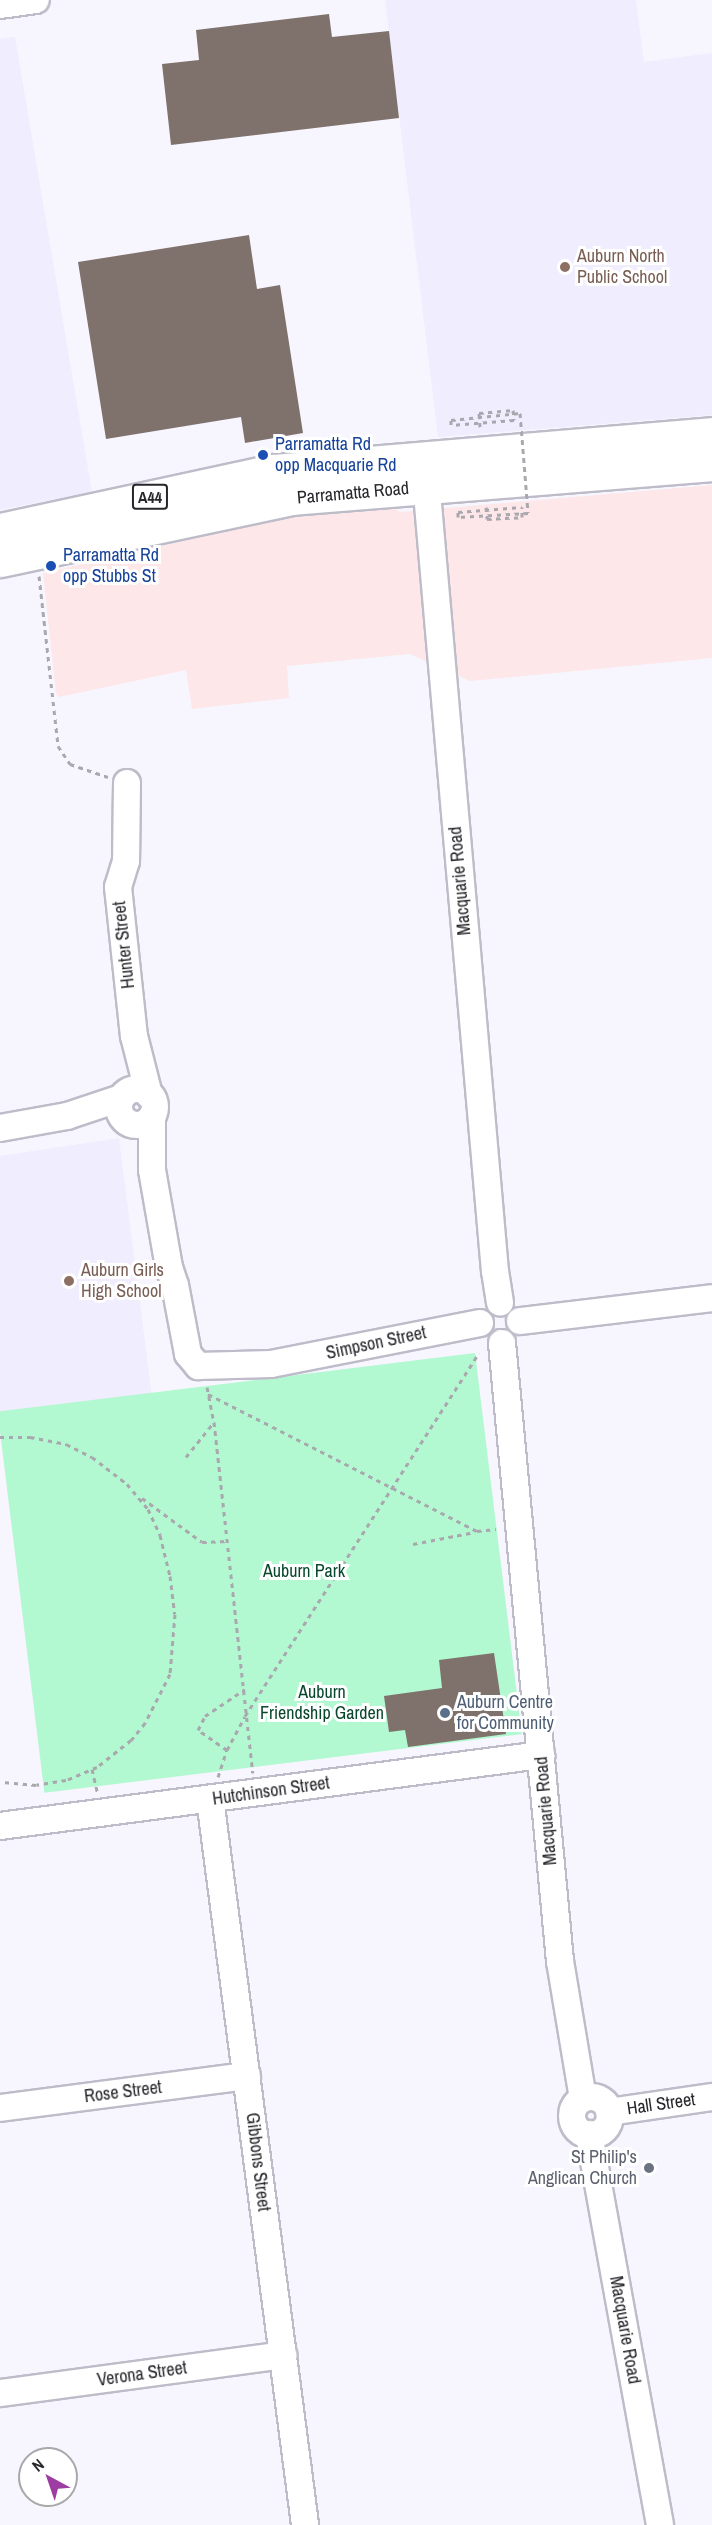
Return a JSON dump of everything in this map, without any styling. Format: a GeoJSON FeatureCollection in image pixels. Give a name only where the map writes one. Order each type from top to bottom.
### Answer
{"type":"FeatureCollection","features":[{"type":"Feature","properties":{"kind":"highway","name":"Parramatta Road"},"geometry":{"type":"LineString","coordinates":[[0,560],[254,504],[425,473],[712,434]]}},
{"type":"Feature","properties":{"kind":"highway","name":"Parramatta Road"},"geometry":{"type":"LineString","coordinates":[[0,530],[273,471],[425,473],[712,464]]}},
{"type":"Feature","properties":{"kind":"street"},"geometry":{"type":"LineString","coordinates":[[0,5],[36,0]]}},
{"type":"Feature","properties":{"kind":"street","name":"Macquarie Road"},"geometry":{"type":"LineString","coordinates":[[425,473],[495,1271],[500,1303]]}},
{"type":"Feature","properties":{"kind":"street","name":"Hunter Street"},"geometry":{"type":"LineString","coordinates":[[127,783],[126,861],[118,887],[134,1036],[135,1107],[152,1170],[169,1267],[175,1285],[188,1354],[204,1381]]}},
{"type":"Feature","properties":{"kind":"street"},"geometry":{"type":"LineString","coordinates":[[0,1128],[135,1107]]}},
{"type":"Feature","properties":{"kind":"street"},"geometry":{"type":"LineString","coordinates":[[520,1321],[712,1298]]}},
{"type":"Feature","properties":{"kind":"street"},"geometry":{"type":"LineString","coordinates":[[500,1303],[511,1306],[520,1321],[517,1334],[491,1348],[480,1323],[484,1311],[500,1303]]}},
{"type":"Feature","properties":{"kind":"street","name":"Simpson Street"},"geometry":{"type":"LineString","coordinates":[[204,1381],[213,1368],[252,1363],[272,1364],[480,1323]]}},
{"type":"Feature","properties":{"kind":"street","name":"Macquarie Road"},"geometry":{"type":"LineString","coordinates":[[491,1348],[541,1755],[560,1961],[583,2098]]}},
{"type":"Feature","properties":{"kind":"street","name":"Hutchinson Street"},"geometry":{"type":"LineString","coordinates":[[0,1826],[541,1755]]}},
{"type":"Feature","properties":{"kind":"street","name":"Gibbons Street"},"geometry":{"type":"LineString","coordinates":[[210,1798],[305,2525]]}},
{"type":"Feature","properties":{"kind":"street","name":"Rose Street"},"geometry":{"type":"LineString","coordinates":[[0,2108],[247,2076]]}},
{"type":"Feature","properties":{"kind":"street","name":"Hall Street"},"geometry":{"type":"LineString","coordinates":[[609,2112],[712,2097]]}},
{"type":"Feature","properties":{"kind":"street"},"geometry":{"type":"LineString","coordinates":[[583,2098],[600,2099],[609,2112],[605,2128],[588,2134],[578,2129],[572,2118],[575,2107],[583,2098]]}},
{"type":"Feature","properties":{"kind":"street","name":"Macquarie Road"},"geometry":{"type":"LineString","coordinates":[[588,2134],[660,2525]]}},
{"type":"Feature","properties":{"kind":"street","name":"Verona Street"},"geometry":{"type":"LineString","coordinates":[[0,2393],[283,2355]]}},
{"type":"Feature","properties":{"kind":"path"},"geometry":{"type":"LineString","coordinates":[[451,431],[480,428],[479,413],[513,410],[514,420],[497,422],[452,425],[451,420],[520,413],[528,513],[458,518],[458,512],[522,507],[522,517],[487,519],[486,505],[456,507]]}},
{"type":"Feature","properties":{"kind":"path"},"geometry":{"type":"LineString","coordinates":[[497,422],[497,427]]}},
{"type":"Feature","properties":{"kind":"path"},"geometry":{"type":"LineString","coordinates":[[38,568],[58,746],[70,764],[127,783]]}},
{"type":"Feature","properties":{"kind":"path"},"geometry":{"type":"LineString","coordinates":[[210,1798],[227,1750],[245,1716],[391,1486],[491,1348]]}},
{"type":"Feature","properties":{"kind":"path"},"geometry":{"type":"LineString","coordinates":[[204,1381],[214,1422],[255,1792]]}},
{"type":"Feature","properties":{"kind":"path"},"geometry":{"type":"LineString","coordinates":[[204,1381],[477,1532]]}},
{"type":"Feature","properties":{"kind":"path"},"geometry":{"type":"LineString","coordinates":[[186,1457],[214,1422]]}},
{"type":"Feature","properties":{"kind":"path"},"geometry":{"type":"LineString","coordinates":[[0,1437],[30,1437],[66,1444],[108,1467],[139,1496],[202,1542],[228,1541]]}},
{"type":"Feature","properties":{"kind":"path"},"geometry":{"type":"LineString","coordinates":[[0,1782],[36,1785],[82,1774],[97,1767],[131,1740],[159,1700],[173,1658],[174,1604],[160,1535],[139,1496]]}},
{"type":"Feature","properties":{"kind":"path"},"geometry":{"type":"LineString","coordinates":[[413,1544],[496,1529]]}},
{"type":"Feature","properties":{"kind":"path"},"geometry":{"type":"LineString","coordinates":[[227,1750],[198,1730],[205,1716],[245,1689]]}},
{"type":"Feature","properties":{"kind":"shaded area","name":"Auburn North Public School"},"geometry":{"type":"Polygon","coordinates":[[[385,0],[636,0],[644,62],[712,53],[712,415],[438,437],[385,0]]]}},
{"type":"Feature","properties":{"kind":"shaded area"},"geometry":{"type":"Polygon","coordinates":[[[15,37],[92,492],[0,510],[0,39],[15,37]]]}},
{"type":"Feature","properties":{"kind":"shaded area"},"geometry":{"type":"Polygon","coordinates":[[[712,485],[712,658],[470,681],[410,654],[287,666],[289,698],[192,709],[186,670],[59,697],[56,694],[43,573],[284,518],[379,509],[395,509],[400,512],[712,485]]]}},
{"type":"Feature","properties":{"kind":"shaded area","name":"Auburn Girls High School"},"geometry":{"type":"Polygon","coordinates":[[[119,1138],[153,1405],[0,1429],[0,1156],[119,1138]]]}},
{"type":"Feature","properties":{"kind":"green space","name":"Auburn Park"},"geometry":{"type":"Polygon","coordinates":[[[475,1353],[522,1734],[44,1793],[0,1431],[0,1411],[475,1353]]]}},
{"type":"Feature","properties":{"kind":"building"},"geometry":{"type":"Polygon","coordinates":[[[329,14],[332,37],[389,31],[399,118],[171,145],[162,64],[199,60],[196,30],[329,14]]]}},
{"type":"Feature","properties":{"kind":"building"},"geometry":{"type":"Polygon","coordinates":[[[249,235],[257,289],[280,285],[303,433],[245,443],[241,417],[106,439],[78,262],[249,235]]]}},
{"type":"Feature","properties":{"kind":"building","name":"Auburn Centre for Community"},"geometry":{"type":"Polygon","coordinates":[[[494,1653],[506,1734],[408,1747],[405,1730],[389,1732],[384,1696],[442,1688],[439,1660],[494,1653]]]}},
{"type":"Feature","properties":{"kind":"place","name":"Auburn North Public School"},"geometry":{"type":"Point","coordinates":[565,267]}},
{"type":"Feature","properties":{"kind":"place","name":"Parramatta Rd opp Macquarie Rd"},"geometry":{"type":"Point","coordinates":[263,455]}},
{"type":"Feature","properties":{"kind":"place","name":"Parramatta Rd opp Stubbs St"},"geometry":{"type":"Point","coordinates":[51,566]}},
{"type":"Feature","properties":{"kind":"place","name":"Auburn Girls High School"},"geometry":{"type":"Point","coordinates":[69,1281]}},
{"type":"Feature","properties":{"kind":"place","name":"Auburn Centre for Community"},"geometry":{"type":"Point","coordinates":[445,1713]}},
{"type":"Feature","properties":{"kind":"place","name":"St Philip's Anglican Church"},"geometry":{"type":"Point","coordinates":[649,2168]}},
{"type":"Feature","properties":{"kind":"park label","name":"Auburn Friendship Garden"},"geometry":{"type":"Point","coordinates":[322,1703]}}]}
